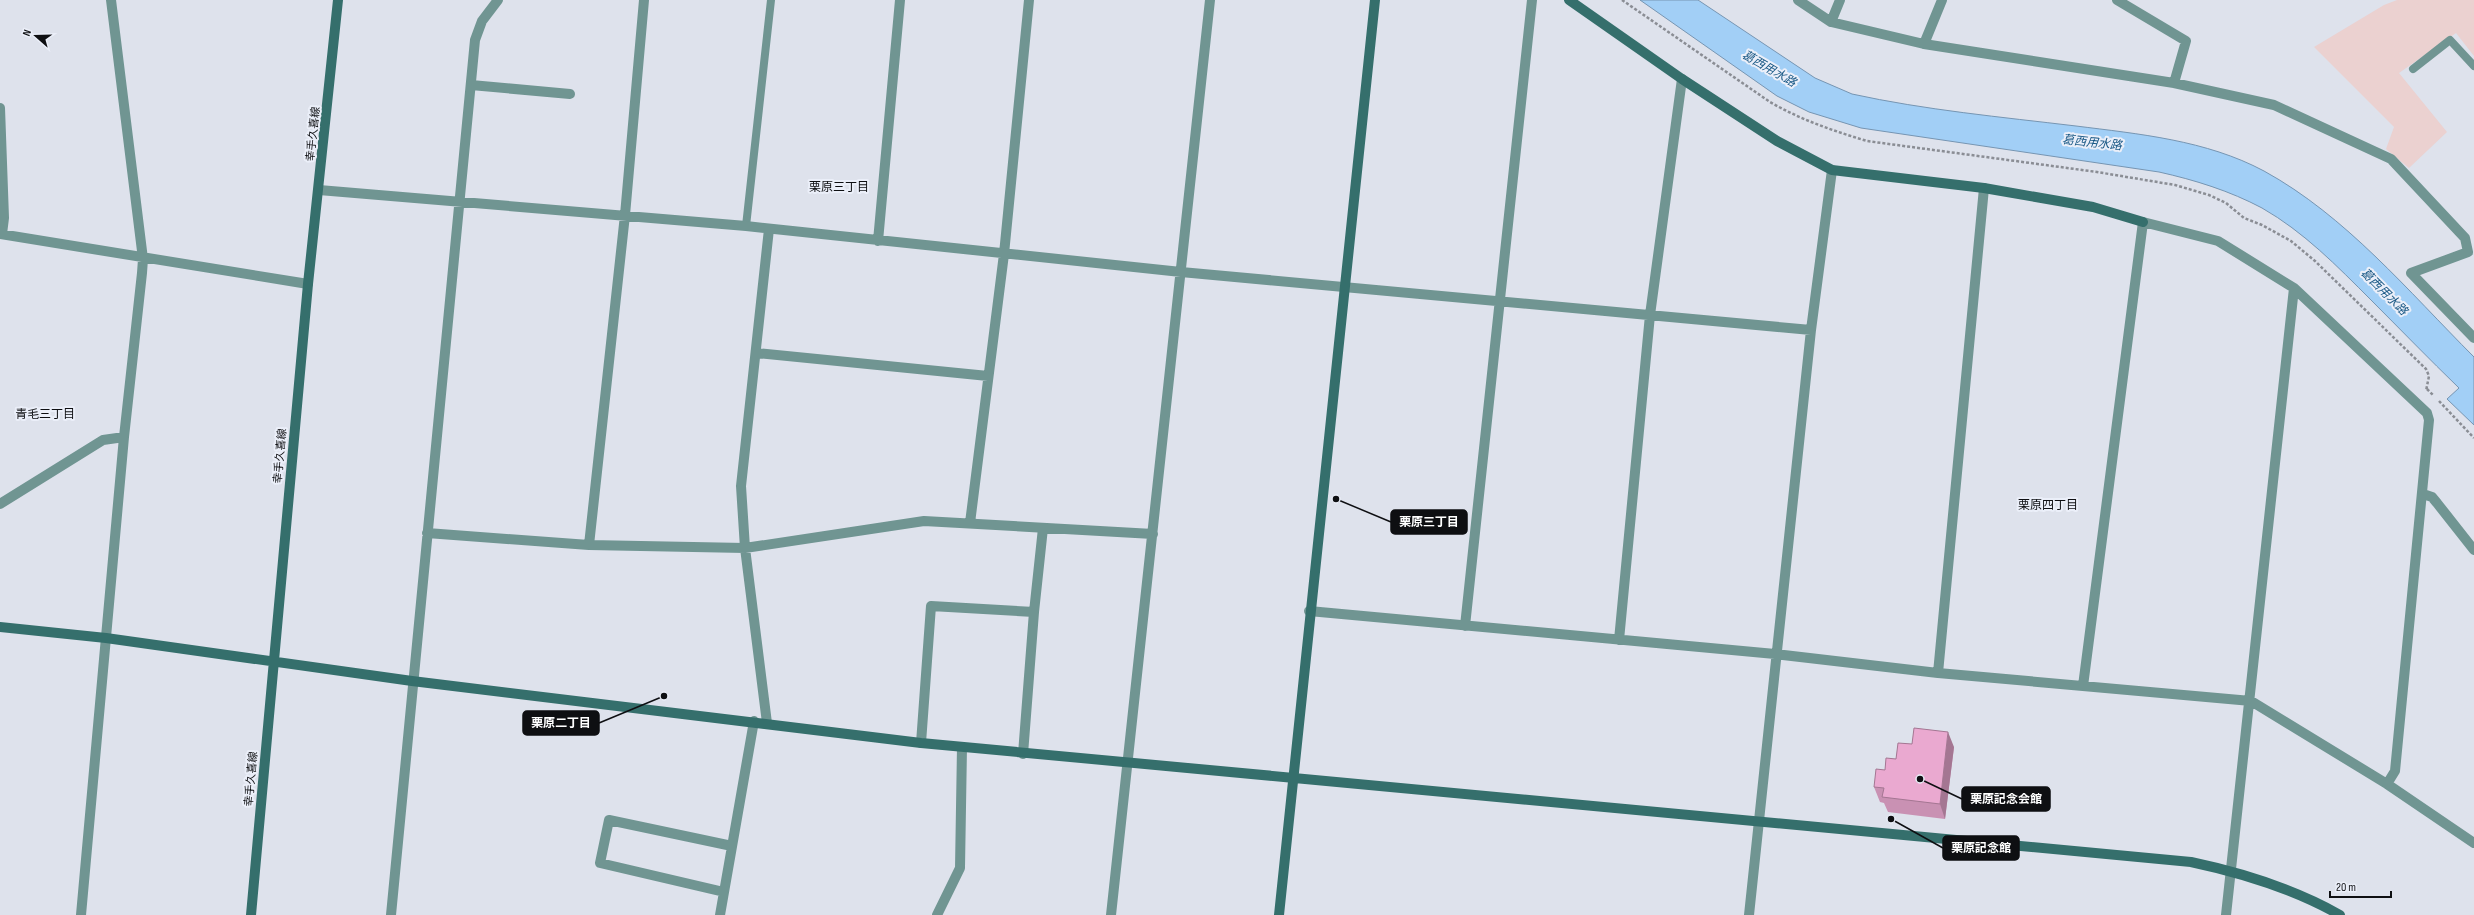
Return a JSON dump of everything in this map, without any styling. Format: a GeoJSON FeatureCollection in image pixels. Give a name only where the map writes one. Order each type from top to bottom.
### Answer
{"type":"FeatureCollection","features":[{"type":"Feature","properties":{"kind":"street"},"geometry":{"type":"LineString","coordinates":[[81,915],[124,437],[142,259],[111,0]]}},
{"type":"Feature","properties":{"kind":"street","name":"幸手久喜線"},"geometry":{"type":"LineString","coordinates":[[251,915],[308,284],[338,0]]}},
{"type":"Feature","properties":{"kind":"street"},"geometry":{"type":"LineString","coordinates":[[391,915],[412,681],[477,30],[498,0]]}},
{"type":"Feature","properties":{"kind":"street"},"geometry":{"type":"LineString","coordinates":[[589,545],[625,215],[644,0]]}},
{"type":"Feature","properties":{"kind":"street"},"geometry":{"type":"LineString","coordinates":[[878,241],[900,0]]}},
{"type":"Feature","properties":{"kind":"street"},"geometry":{"type":"LineString","coordinates":[[970,523],[1004,254],[1029,0]]}},
{"type":"Feature","properties":{"kind":"street"},"geometry":{"type":"LineString","coordinates":[[1111,915],[1210,0]]}},
{"type":"Feature","properties":{"kind":"street"},"geometry":{"type":"LineString","coordinates":[[1279,915],[1292,777],[1346,287],[1375,0]]}},
{"type":"Feature","properties":{"kind":"street"},"geometry":{"type":"LineString","coordinates":[[1465,626],[1498,301],[1532,0]]}},
{"type":"Feature","properties":{"kind":"street"},"geometry":{"type":"LineString","coordinates":[[1569,0],[1682,79],[1777,141],[1832,170],[1984,188],[2093,207],[2143,222],[2218,241],[2294,288],[2428,413],[2429,420],[2423,494],[2395,771],[2387,784]]}},
{"type":"Feature","properties":{"kind":"street"},"geometry":{"type":"LineString","coordinates":[[1798,0],[1831,22],[1924,44],[2174,83],[2274,105],[2391,159],[2470,236],[2468,252],[2411,273],[2474,338]]}},
{"type":"Feature","properties":{"kind":"street"},"geometry":{"type":"LineString","coordinates":[[1831,22],[1840,0]]}},
{"type":"Feature","properties":{"kind":"street"},"geometry":{"type":"LineString","coordinates":[[1924,44],[1942,0]]}},
{"type":"Feature","properties":{"kind":"street"},"geometry":{"type":"LineString","coordinates":[[2117,0],[2186,41],[2174,83]]}},
{"type":"Feature","properties":{"kind":"street"},"geometry":{"type":"LineString","coordinates":[[1620,640],[1650,315],[1682,79]]}},
{"type":"Feature","properties":{"kind":"street"},"geometry":{"type":"LineString","coordinates":[[471,85],[570,94]]}},
{"type":"Feature","properties":{"kind":"street"},"geometry":{"type":"LineString","coordinates":[[0,108],[1,234],[142,259],[308,284]]}},
{"type":"Feature","properties":{"kind":"street"},"geometry":{"type":"LineString","coordinates":[[1749,915],[1775,654],[1811,330],[1832,170]]}},
{"type":"Feature","properties":{"kind":"street"},"geometry":{"type":"LineString","coordinates":[[1938,673],[1984,188]]}},
{"type":"Feature","properties":{"kind":"street"},"geometry":{"type":"LineString","coordinates":[[319,190],[459,200],[746,226],[1181,272],[1811,330]]}},
{"type":"Feature","properties":{"kind":"street"},"geometry":{"type":"LineString","coordinates":[[2083,686],[2143,222]]}},
{"type":"Feature","properties":{"kind":"street"},"geometry":{"type":"LineString","coordinates":[[768,723],[745,548],[741,486],[757,353],[769,229]]}},
{"type":"Feature","properties":{"kind":"street"},"geometry":{"type":"LineString","coordinates":[[2226,915],[2251,701],[2294,288]]}},
{"type":"Feature","properties":{"kind":"street"},"geometry":{"type":"LineString","coordinates":[[757,353],[988,376]]}},
{"type":"Feature","properties":{"kind":"street"},"geometry":{"type":"LineString","coordinates":[[0,504],[103,440],[124,437]]}},
{"type":"Feature","properties":{"kind":"street"},"geometry":{"type":"LineString","coordinates":[[2423,494],[2432,497],[2474,550]]}},
{"type":"Feature","properties":{"kind":"street"},"geometry":{"type":"LineString","coordinates":[[427,533],[589,545],[745,548],[924,521],[1153,534]]}},
{"type":"Feature","properties":{"kind":"street"},"geometry":{"type":"LineString","coordinates":[[1023,754],[1034,612],[1043,528]]}},
{"type":"Feature","properties":{"kind":"street"},"geometry":{"type":"LineString","coordinates":[[921,743],[931,606],[1034,612]]}},
{"type":"Feature","properties":{"kind":"street"},"geometry":{"type":"LineString","coordinates":[[1310,611],[1775,654],[1938,673],[2251,701],[2387,784],[2474,843]]}},
{"type":"Feature","properties":{"kind":"street"},"geometry":{"type":"LineString","coordinates":[[0,627],[106,638],[412,681],[1023,754],[1292,777],[2191,862],[2231,870],[2282,888],[2323,905],[2340,915]]}},
{"type":"Feature","properties":{"kind":"street"},"geometry":{"type":"LineString","coordinates":[[720,915],[754,721]]}},
{"type":"Feature","properties":{"kind":"street"},"geometry":{"type":"LineString","coordinates":[[937,915],[960,868],[962,747]]}},
{"type":"Feature","properties":{"kind":"street"},"geometry":{"type":"LineString","coordinates":[[724,892],[600,863],[609,820],[732,846]]}},
{"type":"Feature","properties":{"kind":"lane"},"geometry":{"type":"LineString","coordinates":[[746,226],[771,0]]}},
{"type":"Feature","properties":{"kind":"lane"},"geometry":{"type":"LineString","coordinates":[[2413,69],[2450,40],[2474,66]]}},
{"type":"Feature","properties":{"kind":"path"},"geometry":{"type":"LineString","coordinates":[[1622,0],[1770,102],[1793,116],[1843,134],[1867,141],[2097,172],[2175,185],[2226,203],[2244,218],[2262,225],[2291,241],[2315,261],[2426,369],[2429,376],[2428,389],[2474,438]]}},
{"type":"Feature","properties":{"kind":"shaded area"},"geometry":{"type":"Polygon","coordinates":[[[2397,0],[2474,0],[2474,56],[2456,33],[2399,73],[2447,132],[2409,168],[2386,149],[2394,127],[2314,47],[2384,5],[2397,0]]]}},
{"type":"Feature","properties":{"kind":"water","name":"葛西用水路"},"geometry":{"type":"Polygon","coordinates":[[[1640,0],[1698,0],[1815,78],[1852,94],[1935,109],[2124,132],[2172,140],[2219,152],[2242,160],[2264,171],[2294,189],[2349,232],[2400,281],[2474,357],[2474,425],[2447,399],[2459,388],[2320,250],[2277,217],[2262,208],[2237,196],[2212,187],[2159,172],[1861,128],[1809,112],[1777,96],[1640,0]]]}},
{"type":"Feature","properties":{"kind":"building"},"geometry":{"type":"Polygon","coordinates":[[[1914,728],[1948,732],[1940,804],[1882,797],[1884,788],[1874,787],[1876,769],[1885,770],[1886,758],[1896,759],[1898,743],[1912,744],[1914,728]]]}},
{"type":"Feature","properties":{"kind":"place","name":"栗原三丁目"},"geometry":{"type":"Point","coordinates":[1336,499]}},
{"type":"Feature","properties":{"kind":"place","name":"栗原二丁目"},"geometry":{"type":"Point","coordinates":[664,696]}},
{"type":"Feature","properties":{"kind":"place","name":"栗原記念会館"},"geometry":{"type":"Point","coordinates":[1920,779]}},
{"type":"Feature","properties":{"kind":"place","name":"栗原記念館"},"geometry":{"type":"Point","coordinates":[1891,819]}},
{"type":"Feature","properties":{"kind":"district","name":"栗原三丁目"},"geometry":{"type":"Point","coordinates":[839,187]}},
{"type":"Feature","properties":{"kind":"district","name":"青毛三丁目"},"geometry":{"type":"Point","coordinates":[45,414]}},
{"type":"Feature","properties":{"kind":"district","name":"栗原四丁目"},"geometry":{"type":"Point","coordinates":[2048,505]}}]}
